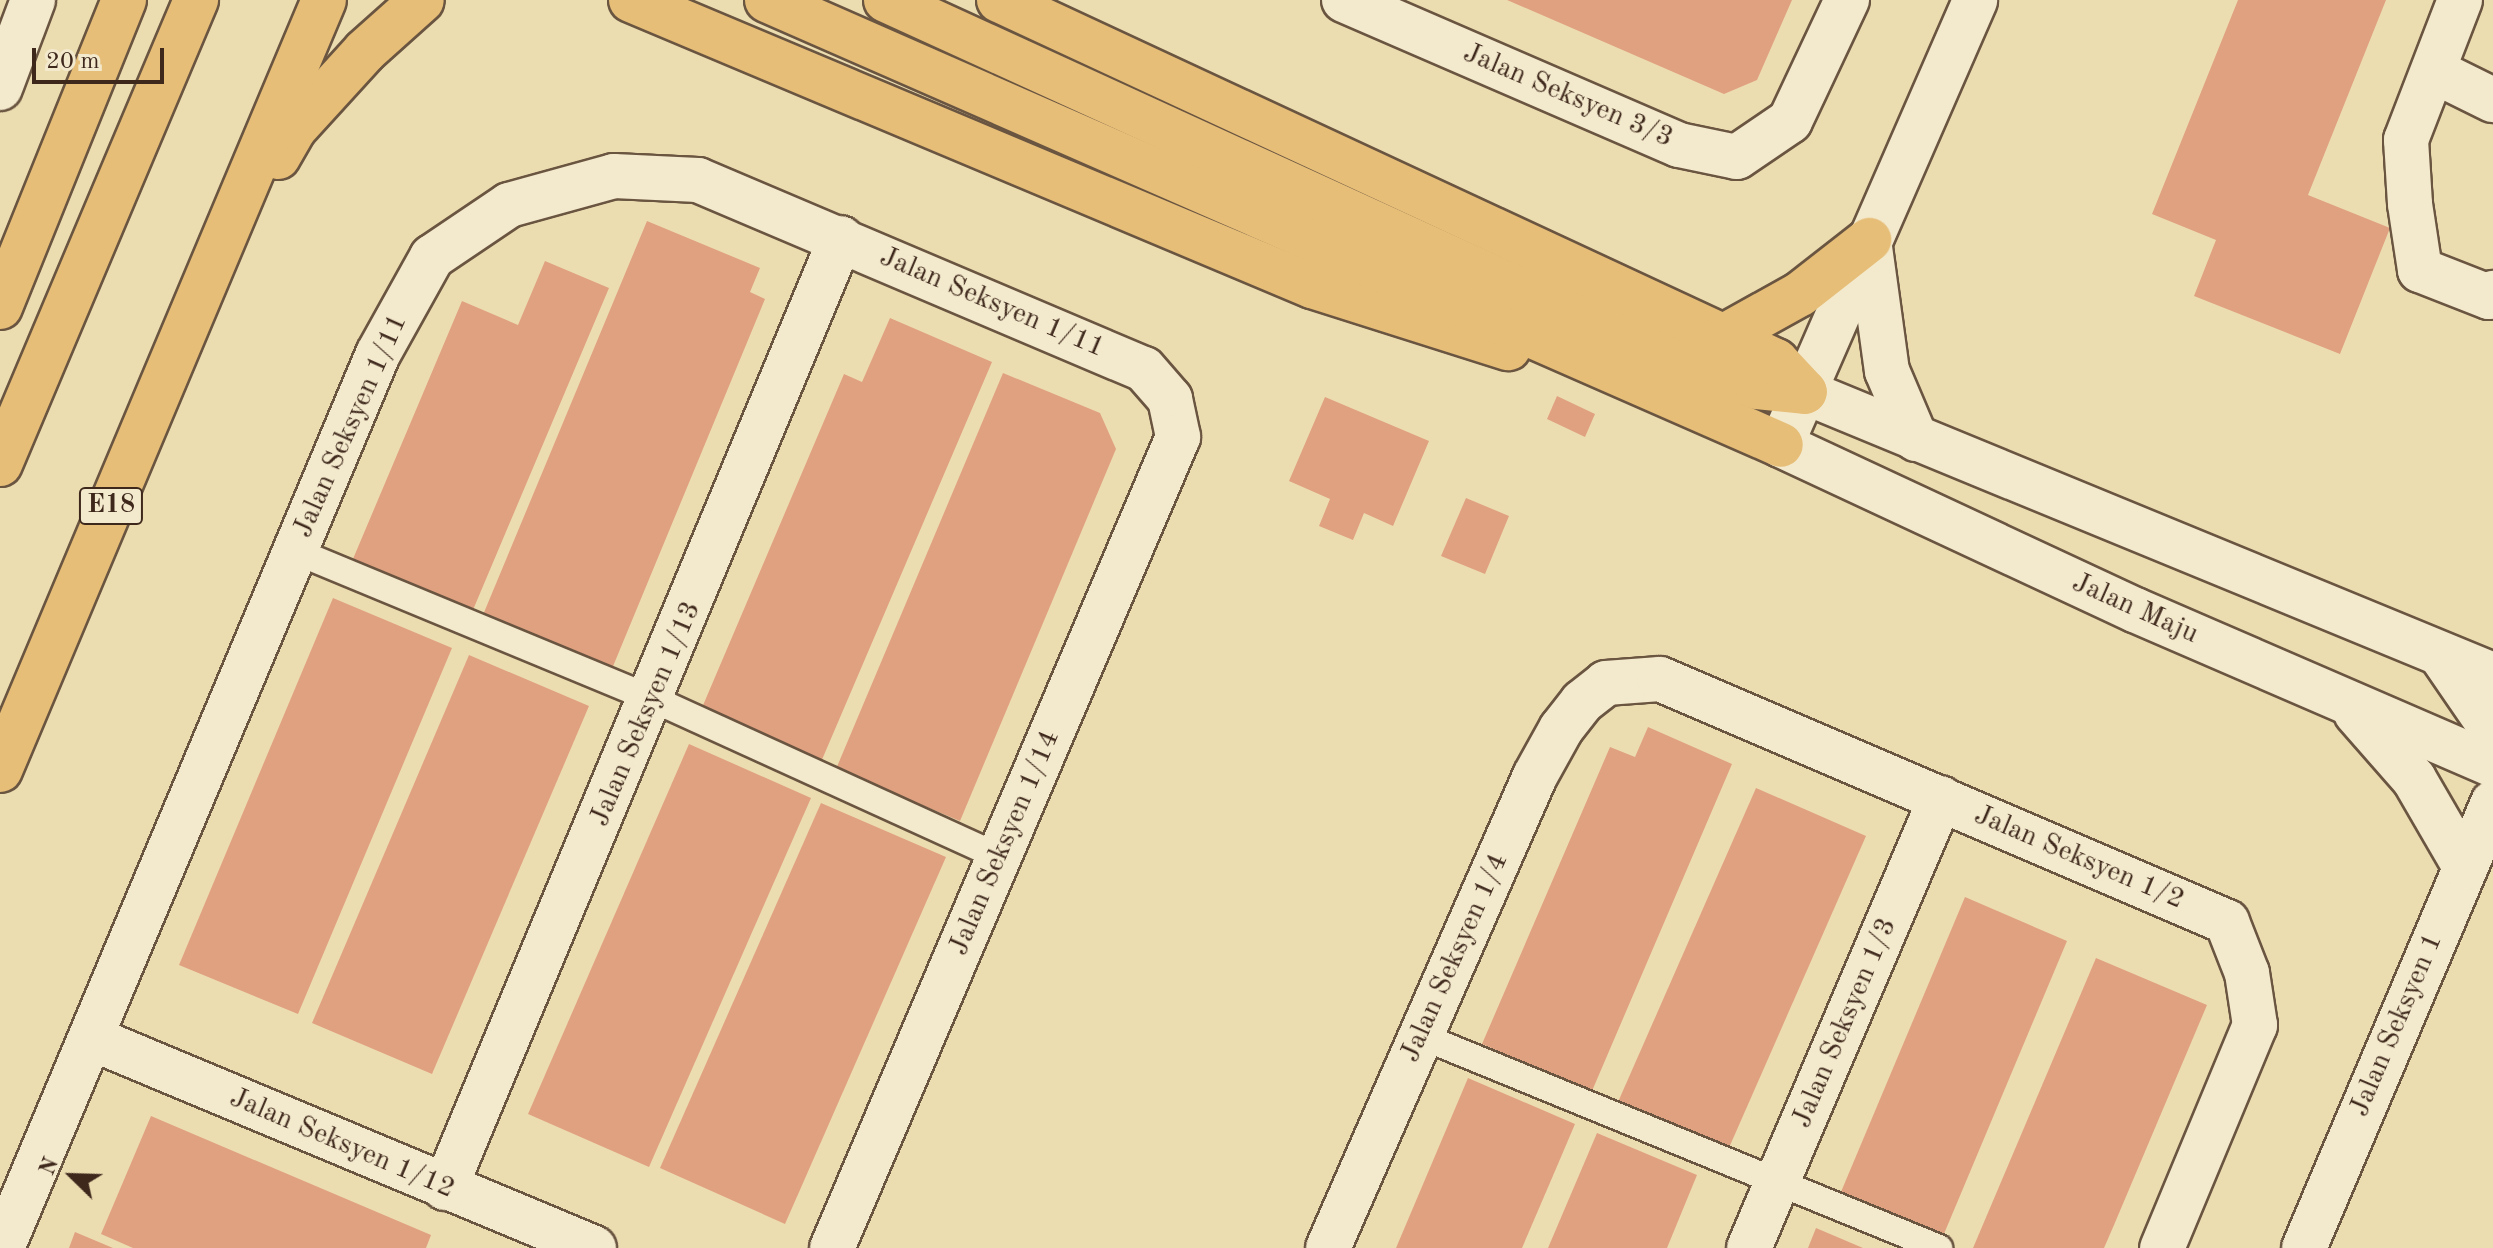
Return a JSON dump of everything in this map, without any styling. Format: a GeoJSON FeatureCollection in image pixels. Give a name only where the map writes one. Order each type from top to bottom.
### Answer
{"type":"FeatureCollection","features":[{"type":"Feature","properties":{"kind":"highway"},"geometry":{"type":"LineString","coordinates":[[0,307],[124,0]]}},
{"type":"Feature","properties":{"kind":"highway"},"geometry":{"type":"LineString","coordinates":[[0,464],[196,0]]}},
{"type":"Feature","properties":{"kind":"highway","name":"E18"},"geometry":{"type":"LineString","coordinates":[[0,770],[324,0]]}},
{"type":"Feature","properties":{"kind":"highway"},"geometry":{"type":"LineString","coordinates":[[224,243],[295,128],[365,51],[422,0]]}},
{"type":"Feature","properties":{"kind":"highway"},"geometry":{"type":"LineString","coordinates":[[631,0],[1312,286],[1558,364],[1616,371]]}},
{"type":"Feature","properties":{"kind":"highway"},"geometry":{"type":"LineString","coordinates":[[767,0],[1781,445]]}},
{"type":"Feature","properties":{"kind":"highway"},"geometry":{"type":"LineString","coordinates":[[886,0],[1558,307],[1757,387],[1805,392]]}},
{"type":"Feature","properties":{"kind":"highway"},"geometry":{"type":"LineString","coordinates":[[999,0],[1776,361],[1805,392]]}},
{"type":"Feature","properties":{"kind":"highway"},"geometry":{"type":"LineString","coordinates":[[1721,338],[1800,294],[1869,240]]}},
{"type":"Feature","properties":{"kind":"street"},"geometry":{"type":"LineString","coordinates":[[0,88],[33,0]]}},
{"type":"Feature","properties":{"kind":"street","name":"Jalan Seksyen 3/3"},"geometry":{"type":"LineString","coordinates":[[1344,0],[1679,145],[1737,157],[1790,121],[1847,0]]}},
{"type":"Feature","properties":{"kind":"street"},"geometry":{"type":"LineString","coordinates":[[1781,445],[1975,0]]}},
{"type":"Feature","properties":{"kind":"street"},"geometry":{"type":"LineString","coordinates":[[2460,0],[2406,140],[2420,270],[2489,297],[2493,293]]}},
{"type":"Feature","properties":{"kind":"street"},"geometry":{"type":"LineString","coordinates":[[2434,71],[2493,100]]}},
{"type":"Feature","properties":{"kind":"street","name":"Jalan Seksyen 1/11"},"geometry":{"type":"LineString","coordinates":[[2,1248],[378,354],[432,257],[509,205],[614,176],[698,180],[1144,369],[1170,399],[1178,437]]}},
{"type":"Feature","properties":{"kind":"street","name":"Jalan Seksyen 1/13"},"geometry":{"type":"LineString","coordinates":[[445,1188],[653,699],[841,238]]}},
{"type":"Feature","properties":{"kind":"street"},"geometry":{"type":"LineString","coordinates":[[1869,240],[1887,371],[1916,439]]}},
{"type":"Feature","properties":{"kind":"street"},"geometry":{"type":"LineString","coordinates":[[1805,392],[2493,675]]}},
{"type":"Feature","properties":{"kind":"street","name":"Jalan Seksyen 1/14"},"geometry":{"type":"LineString","coordinates":[[832,1248],[1178,437]]}},
{"type":"Feature","properties":{"kind":"street","name":"Jalan Maju"},"geometry":{"type":"LineString","coordinates":[[1781,445],[2346,702],[2493,765]]}},
{"type":"Feature","properties":{"kind":"street"},"geometry":{"type":"LineString","coordinates":[[2439,653],[2493,731]]}},
{"type":"Feature","properties":{"kind":"street","name":"Jalan Seksyen 1/2"},"geometry":{"type":"LineString","coordinates":[[1606,683],[1660,679],[2227,922],[2247,973],[2255,1025],[2162,1248]]}},
{"type":"Feature","properties":{"kind":"street","name":"Jalan Seksyen 1/4"},"geometry":{"type":"LineString","coordinates":[[1328,1248],[1535,776],[1582,702],[1606,683]]}},
{"type":"Feature","properties":{"kind":"street"},"geometry":{"type":"LineString","coordinates":[[2346,702],[2414,779],[2472,872]]}},
{"type":"Feature","properties":{"kind":"street","name":"Jalan Seksyen 1/3"},"geometry":{"type":"LineString","coordinates":[[1749,1248],[1941,798]]}},
{"type":"Feature","properties":{"kind":"street","name":"Jalan Seksyen 1"},"geometry":{"type":"LineString","coordinates":[[2304,1248],[2472,872],[2493,802]]}},
{"type":"Feature","properties":{"kind":"street","name":"Jalan Seksyen 1/12"},"geometry":{"type":"LineString","coordinates":[[91,1038],[594,1248]]}},
{"type":"Feature","properties":{"kind":"lane"},"geometry":{"type":"LineString","coordinates":[[295,551],[653,699],[999,857]]}},
{"type":"Feature","properties":{"kind":"lane"},"geometry":{"type":"LineString","coordinates":[[1421,1036],[1778,1179],[1939,1248]]}},
{"type":"Feature","properties":{"kind":"building"},"geometry":{"type":"Polygon","coordinates":[[[1507,0],[1792,0],[1757,80],[1724,94],[1507,0]]]}},
{"type":"Feature","properties":{"kind":"building"},"geometry":{"type":"Polygon","coordinates":[[[2238,0],[2386,0],[2308,195],[2390,228],[2340,354],[2194,296],[2216,240],[2152,214],[2238,0]]]}},
{"type":"Feature","properties":{"kind":"building"},"geometry":{"type":"Polygon","coordinates":[[[647,221],[760,268],[750,292],[765,299],[609,676],[480,622],[647,221]]]}},
{"type":"Feature","properties":{"kind":"building"},"geometry":{"type":"Polygon","coordinates":[[[545,261],[609,288],[470,617],[350,566],[462,301],[518,325],[545,261]]]}},
{"type":"Feature","properties":{"kind":"building"},"geometry":{"type":"Polygon","coordinates":[[[890,318],[992,362],[821,762],[701,710],[844,374],[862,382],[890,318]]]}},
{"type":"Feature","properties":{"kind":"building"},"geometry":{"type":"Polygon","coordinates":[[[1003,373],[1100,413],[1116,449],[960,821],[836,769],[1003,373]]]}},
{"type":"Feature","properties":{"kind":"building"},"geometry":{"type":"Polygon","coordinates":[[[1557,396],[1595,414],[1585,437],[1547,419],[1557,396]]]}},
{"type":"Feature","properties":{"kind":"building"},"geometry":{"type":"Polygon","coordinates":[[[1325,397],[1429,441],[1393,526],[1364,513],[1353,540],[1319,526],[1330,499],[1289,481],[1325,397]]]}},
{"type":"Feature","properties":{"kind":"building"},"geometry":{"type":"Polygon","coordinates":[[[1466,498],[1509,516],[1485,574],[1441,556],[1466,498]]]}},
{"type":"Feature","properties":{"kind":"building"},"geometry":{"type":"Polygon","coordinates":[[[333,598],[452,648],[298,1014],[179,965],[333,598]]]}},
{"type":"Feature","properties":{"kind":"building"},"geometry":{"type":"Polygon","coordinates":[[[469,655],[589,706],[432,1074],[312,1023],[469,655]]]}},
{"type":"Feature","properties":{"kind":"building"},"geometry":{"type":"Polygon","coordinates":[[[1648,727],[1732,764],[1592,1091],[1482,1044],[1610,747],[1635,757],[1648,727]]]}},
{"type":"Feature","properties":{"kind":"building"},"geometry":{"type":"Polygon","coordinates":[[[689,744],[811,798],[649,1167],[528,1114],[689,744]]]}},
{"type":"Feature","properties":{"kind":"building"},"geometry":{"type":"Polygon","coordinates":[[[1756,788],[1866,836],[1728,1150],[1618,1102],[1756,788]]]}},
{"type":"Feature","properties":{"kind":"building"},"geometry":{"type":"Polygon","coordinates":[[[821,803],[946,857],[785,1224],[660,1168],[821,803]]]}},
{"type":"Feature","properties":{"kind":"building"},"geometry":{"type":"Polygon","coordinates":[[[1965,897],[2067,941],[1941,1241],[1838,1199],[1965,897]]]}},
{"type":"Feature","properties":{"kind":"building"},"geometry":{"type":"Polygon","coordinates":[[[2096,958],[2207,1005],[2114,1225],[2104,1248],[1973,1248],[2096,958]]]}},
{"type":"Feature","properties":{"kind":"building"},"geometry":{"type":"Polygon","coordinates":[[[1468,1078],[1575,1124],[1522,1248],[1396,1248],[1468,1078]]]}},
{"type":"Feature","properties":{"kind":"building"},"geometry":{"type":"Polygon","coordinates":[[[151,1116],[431,1235],[426,1248],[133,1248],[101,1234],[151,1116]]]}},
{"type":"Feature","properties":{"kind":"building"},"geometry":{"type":"Polygon","coordinates":[[[1597,1133],[1697,1175],[1667,1248],[1548,1248],[1597,1133]]]}},
{"type":"Feature","properties":{"kind":"building"},"geometry":{"type":"Polygon","coordinates":[[[1816,1228],[1863,1248],[1808,1248],[1816,1228]]]}},
{"type":"Feature","properties":{"kind":"building"},"geometry":{"type":"Polygon","coordinates":[[[75,1232],[113,1248],[69,1248],[75,1232]]]}}]}
